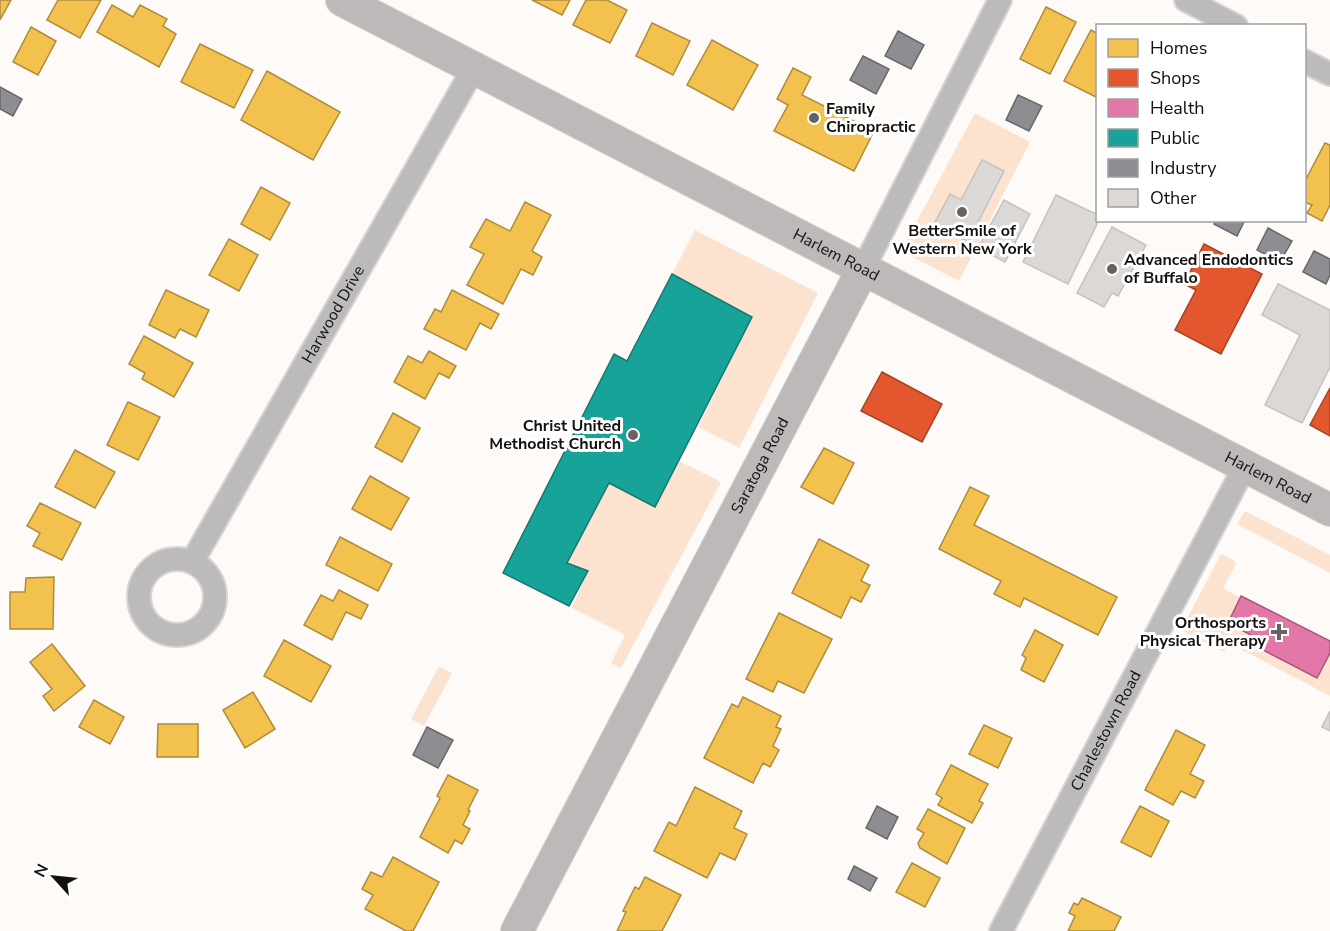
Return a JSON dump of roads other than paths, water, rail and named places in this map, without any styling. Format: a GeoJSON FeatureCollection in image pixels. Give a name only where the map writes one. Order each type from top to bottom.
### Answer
{"type":"FeatureCollection","features":[{"type":"Feature","properties":{"kind":"main road","name":"Harlem Road"},"geometry":{"type":"LineString","coordinates":[[342,0],[1330,510]]}},
{"type":"Feature","properties":{"kind":"main road","name":"Saratoga Road"},"geometry":{"type":"LineString","coordinates":[[517,931],[863,269]]}},
{"type":"Feature","properties":{"kind":"street","name":"Saratoga Road"},"geometry":{"type":"LineString","coordinates":[[863,269],[1000,0]]}},
{"type":"Feature","properties":{"kind":"street"},"geometry":{"type":"LineString","coordinates":[[1186,0],[1232,24]]}},
{"type":"Feature","properties":{"kind":"street"},"geometry":{"type":"LineString","coordinates":[[1306,62],[1330,74]]}},
{"type":"Feature","properties":{"kind":"street","name":"Harwood Drive"},"geometry":{"type":"LineString","coordinates":[[192,562],[474,68]]}},
{"type":"Feature","properties":{"kind":"street","name":"Charlestown Road"},"geometry":{"type":"LineString","coordinates":[[1001,931],[1245,466]]}},
{"type":"Feature","properties":{"kind":"place","name":"Family Chiropractic"},"geometry":{"type":"Point","coordinates":[814,118]}},
{"type":"Feature","properties":{"kind":"place","name":"BetterSmile of Western New York"},"geometry":{"type":"Point","coordinates":[962,212]}},
{"type":"Feature","properties":{"kind":"place","name":"Advanced Endodontics of Buffalo"},"geometry":{"type":"Point","coordinates":[1112,269]}},
{"type":"Feature","properties":{"kind":"place","name":"Christ United Methodist Church"},"geometry":{"type":"Point","coordinates":[633,435]}},
{"type":"Feature","properties":{"kind":"place","name":"Orthosports Physical Therapy"},"geometry":{"type":"Point","coordinates":[1279,632]}}]}
